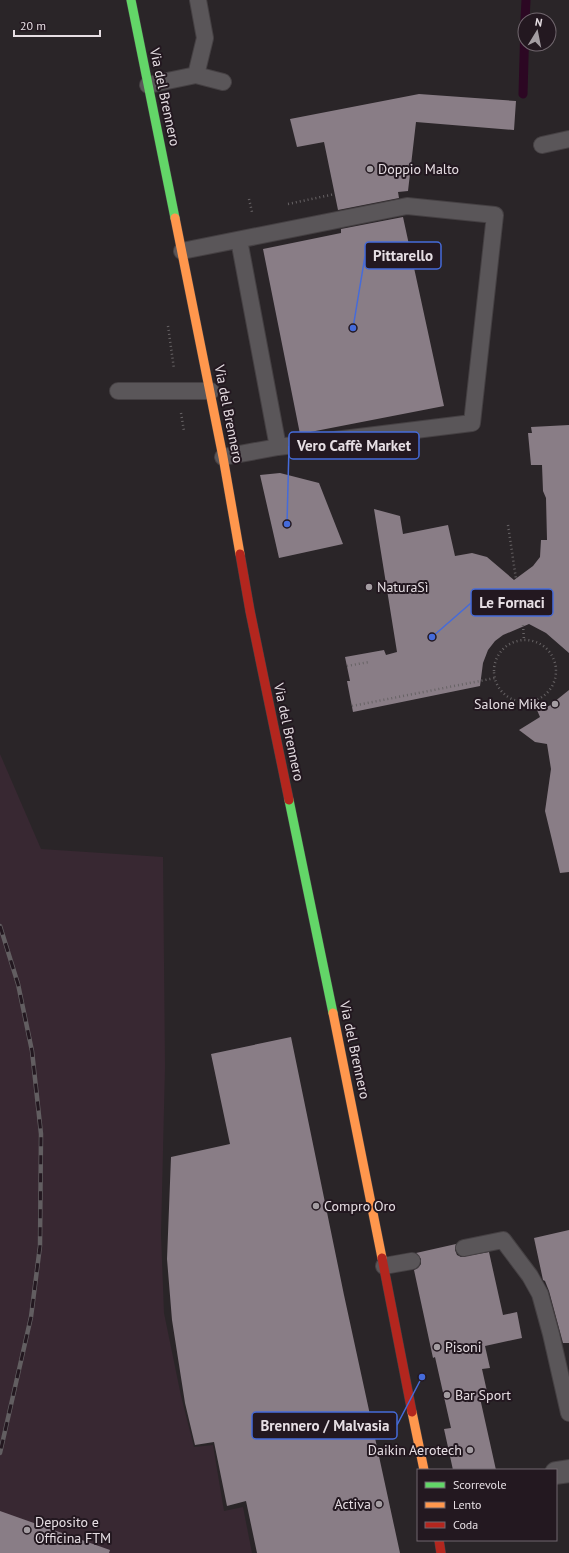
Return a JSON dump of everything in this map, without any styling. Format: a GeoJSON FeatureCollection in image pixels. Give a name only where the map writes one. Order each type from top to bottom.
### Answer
{"type":"FeatureCollection","features":[{"type":"Feature","properties":{"kind":"main road","name":"Via del Brennero"},"geometry":{"type":"LineString","coordinates":[[131,0],[224,456],[250,611],[334,1016],[424,1469]]}},
{"type":"Feature","properties":{"kind":"main road"},"geometry":{"type":"LineString","coordinates":[[439,1541],[441,1553]]}},
{"type":"Feature","properties":{"kind":"street"},"geometry":{"type":"LineString","coordinates":[[557,1473],[569,1470]]}},
{"type":"Feature","properties":{"kind":"lane"},"geometry":{"type":"LineString","coordinates":[[196,75],[205,38],[198,0]]}},
{"type":"Feature","properties":{"kind":"lane"},"geometry":{"type":"LineString","coordinates":[[148,85],[196,75],[223,82]]}},
{"type":"Feature","properties":{"kind":"lane"},"geometry":{"type":"LineString","coordinates":[[542,145],[569,139]]}},
{"type":"Feature","properties":{"kind":"lane"},"geometry":{"type":"LineString","coordinates":[[182,251],[407,206],[496,215],[472,423],[278,447],[224,456]]}},
{"type":"Feature","properties":{"kind":"lane"},"geometry":{"type":"LineString","coordinates":[[239,240],[278,447]]}},
{"type":"Feature","properties":{"kind":"lane"},"geometry":{"type":"LineString","coordinates":[[118,391],[211,391]]}},
{"type":"Feature","properties":{"kind":"lane"},"geometry":{"type":"LineString","coordinates":[[464,1248],[503,1240],[530,1276],[540,1294],[569,1413]]}},
{"type":"Feature","properties":{"kind":"lane"},"geometry":{"type":"LineString","coordinates":[[384,1266],[412,1261]]}},
{"type":"Feature","properties":{"kind":"path"},"geometry":{"type":"LineString","coordinates":[[249,199],[252,212]]}},
{"type":"Feature","properties":{"kind":"path"},"geometry":{"type":"LineString","coordinates":[[167,320],[177,391]]}},
{"type":"Feature","properties":{"kind":"path"},"geometry":{"type":"LineString","coordinates":[[508,525],[516,579]]}},
{"type":"Feature","properties":{"kind":"path"},"geometry":{"type":"LineString","coordinates":[[523,625],[524,640]]}},
{"type":"Feature","properties":{"kind":"path"},"geometry":{"type":"LineString","coordinates":[[524,640],[534,641],[544,646],[551,654],[555,664],[556,675],[553,685],[546,694],[537,699],[527,701],[516,700],[506,695],[499,687],[495,678],[494,667],[498,657],[504,648],[513,642],[524,640]]}},
{"type":"Feature","properties":{"kind":"path"},"geometry":{"type":"LineString","coordinates":[[346,666],[369,662]]}},
{"type":"Feature","properties":{"kind":"path"},"geometry":{"type":"LineString","coordinates":[[352,706],[495,678]]}},
{"type":"Feature","properties":{"kind":"shaded area"},"geometry":{"type":"Polygon","coordinates":[[[0,754],[41,849],[163,857],[165,1067],[161,1234],[164,1313],[181,1396],[194,1447],[213,1445],[224,1511],[243,1507],[252,1553],[0,1553],[0,754]]]}},
{"type":"Feature","properties":{"kind":"building","name":"Doppio Malto"},"geometry":{"type":"Polygon","coordinates":[[[419,94],[516,101],[514,130],[416,122],[408,191],[398,192],[399,198],[338,210],[324,142],[297,147],[290,119],[419,94]]]}},
{"type":"Feature","properties":{"kind":"building"},"geometry":{"type":"Polygon","coordinates":[[[403,217],[444,406],[300,434],[263,249],[341,233],[341,229],[403,217]]]}},
{"type":"Feature","properties":{"kind":"building"},"geometry":{"type":"Polygon","coordinates":[[[569,425],[569,653],[546,633],[529,624],[503,635],[495,641],[488,650],[483,663],[480,686],[353,712],[347,681],[350,681],[345,657],[384,650],[386,655],[397,652],[374,509],[400,516],[403,534],[448,525],[455,556],[472,553],[487,557],[514,580],[533,566],[540,557],[541,540],[547,540],[546,498],[543,491],[542,465],[531,465],[528,433],[532,433],[531,427],[569,425]]]}},
{"type":"Feature","properties":{"kind":"building"},"geometry":{"type":"Polygon","coordinates":[[[280,473],[319,483],[343,544],[279,558],[260,475],[280,473]]]}},
{"type":"Feature","properties":{"kind":"building"},"geometry":{"type":"Polygon","coordinates":[[[569,690],[569,872],[560,873],[545,811],[551,769],[547,744],[535,742],[519,730],[540,717],[537,710],[549,706],[569,690]]]}},
{"type":"Feature","properties":{"kind":"building"},"geometry":{"type":"Polygon","coordinates":[[[291,1037],[344,1295],[400,1553],[257,1553],[246,1501],[227,1506],[214,1442],[195,1445],[185,1403],[172,1320],[167,1259],[171,1157],[230,1144],[211,1054],[291,1037]]]}},
{"type":"Feature","properties":{"kind":"building"},"geometry":{"type":"Polygon","coordinates":[[[569,1230],[569,1343],[563,1343],[549,1291],[545,1281],[543,1280],[534,1238],[569,1230]]]}},
{"type":"Feature","properties":{"kind":"building"},"geometry":{"type":"Polygon","coordinates":[[[456,1244],[455,1250],[457,1255],[461,1257],[489,1252],[503,1315],[517,1312],[522,1338],[485,1346],[490,1368],[482,1369],[488,1396],[480,1398],[496,1469],[453,1469],[444,1429],[451,1428],[435,1357],[433,1358],[414,1270],[421,1264],[421,1259],[416,1253],[456,1244]]]}},
{"type":"Feature","properties":{"kind":"building","name":"Deposito e Officina FTM"},"geometry":{"type":"Polygon","coordinates":[[[0,1511],[110,1550],[109,1553],[0,1553],[0,1511]]]}},
{"type":"Feature","properties":{"kind":"waterway"},"geometry":{"type":"LineString","coordinates":[[525,12],[526,0]]}},
{"type":"Feature","properties":{"kind":"waterway"},"geometry":{"type":"LineString","coordinates":[[523,94],[524,52]]}},
{"type":"Feature","properties":{"kind":"railway"},"geometry":{"type":"LineString","coordinates":[[0,926],[18,984],[32,1051],[41,1134],[40,1246],[31,1317],[0,1453]]}},
{"type":"Feature","properties":{"kind":"traffic: fast"},"geometry":{"type":"LineString","coordinates":[[131,0],[175,218]]}},
{"type":"Feature","properties":{"kind":"traffic: fast"},"geometry":{"type":"LineString","coordinates":[[289,800],[333,1013]]}},
{"type":"Feature","properties":{"kind":"traffic: slow"},"geometry":{"type":"LineString","coordinates":[[175,218],[223,457],[240,554]]}},
{"type":"Feature","properties":{"kind":"traffic: slow"},"geometry":{"type":"LineString","coordinates":[[333,1013],[382,1258]]}},
{"type":"Feature","properties":{"kind":"traffic: slow"},"geometry":{"type":"LineString","coordinates":[[412,1412],[424,1469]]}},
{"type":"Feature","properties":{"kind":"traffic: jam"},"geometry":{"type":"LineString","coordinates":[[240,554],[250,611],[289,800]]}},
{"type":"Feature","properties":{"kind":"traffic: jam"},"geometry":{"type":"LineString","coordinates":[[382,1258],[412,1412]]}},
{"type":"Feature","properties":{"kind":"traffic: jam"},"geometry":{"type":"LineString","coordinates":[[439,1541],[441,1553]]}},
{"type":"Feature","properties":{"kind":"place","name":"Doppio Malto"},"geometry":{"type":"Point","coordinates":[370,169]}},
{"type":"Feature","properties":{"kind":"place","name":"Pittarello"},"geometry":{"type":"Point","coordinates":[353,328]}},
{"type":"Feature","properties":{"kind":"place","name":"Vero Caffè Market"},"geometry":{"type":"Point","coordinates":[287,524]}},
{"type":"Feature","properties":{"kind":"place","name":"NaturaSì"},"geometry":{"type":"Point","coordinates":[369,587]}},
{"type":"Feature","properties":{"kind":"place","name":"Le Fornaci"},"geometry":{"type":"Point","coordinates":[432,637]}},
{"type":"Feature","properties":{"kind":"place","name":"Salone Mike"},"geometry":{"type":"Point","coordinates":[555,704]}},
{"type":"Feature","properties":{"kind":"place","name":"Compro Oro"},"geometry":{"type":"Point","coordinates":[316,1206]}},
{"type":"Feature","properties":{"kind":"place","name":"Pisoni"},"geometry":{"type":"Point","coordinates":[437,1347]}},
{"type":"Feature","properties":{"kind":"place","name":"Brennero / Malvasia"},"geometry":{"type":"Point","coordinates":[422,1377]}},
{"type":"Feature","properties":{"kind":"place","name":"Bar Sport"},"geometry":{"type":"Point","coordinates":[447,1395]}},
{"type":"Feature","properties":{"kind":"place","name":"Daikin Aerotech"},"geometry":{"type":"Point","coordinates":[470,1450]}},
{"type":"Feature","properties":{"kind":"place","name":"Activa"},"geometry":{"type":"Point","coordinates":[379,1504]}},
{"type":"Feature","properties":{"kind":"place","name":"Deposito e Officina FTM"},"geometry":{"type":"Point","coordinates":[27,1530]}}]}
